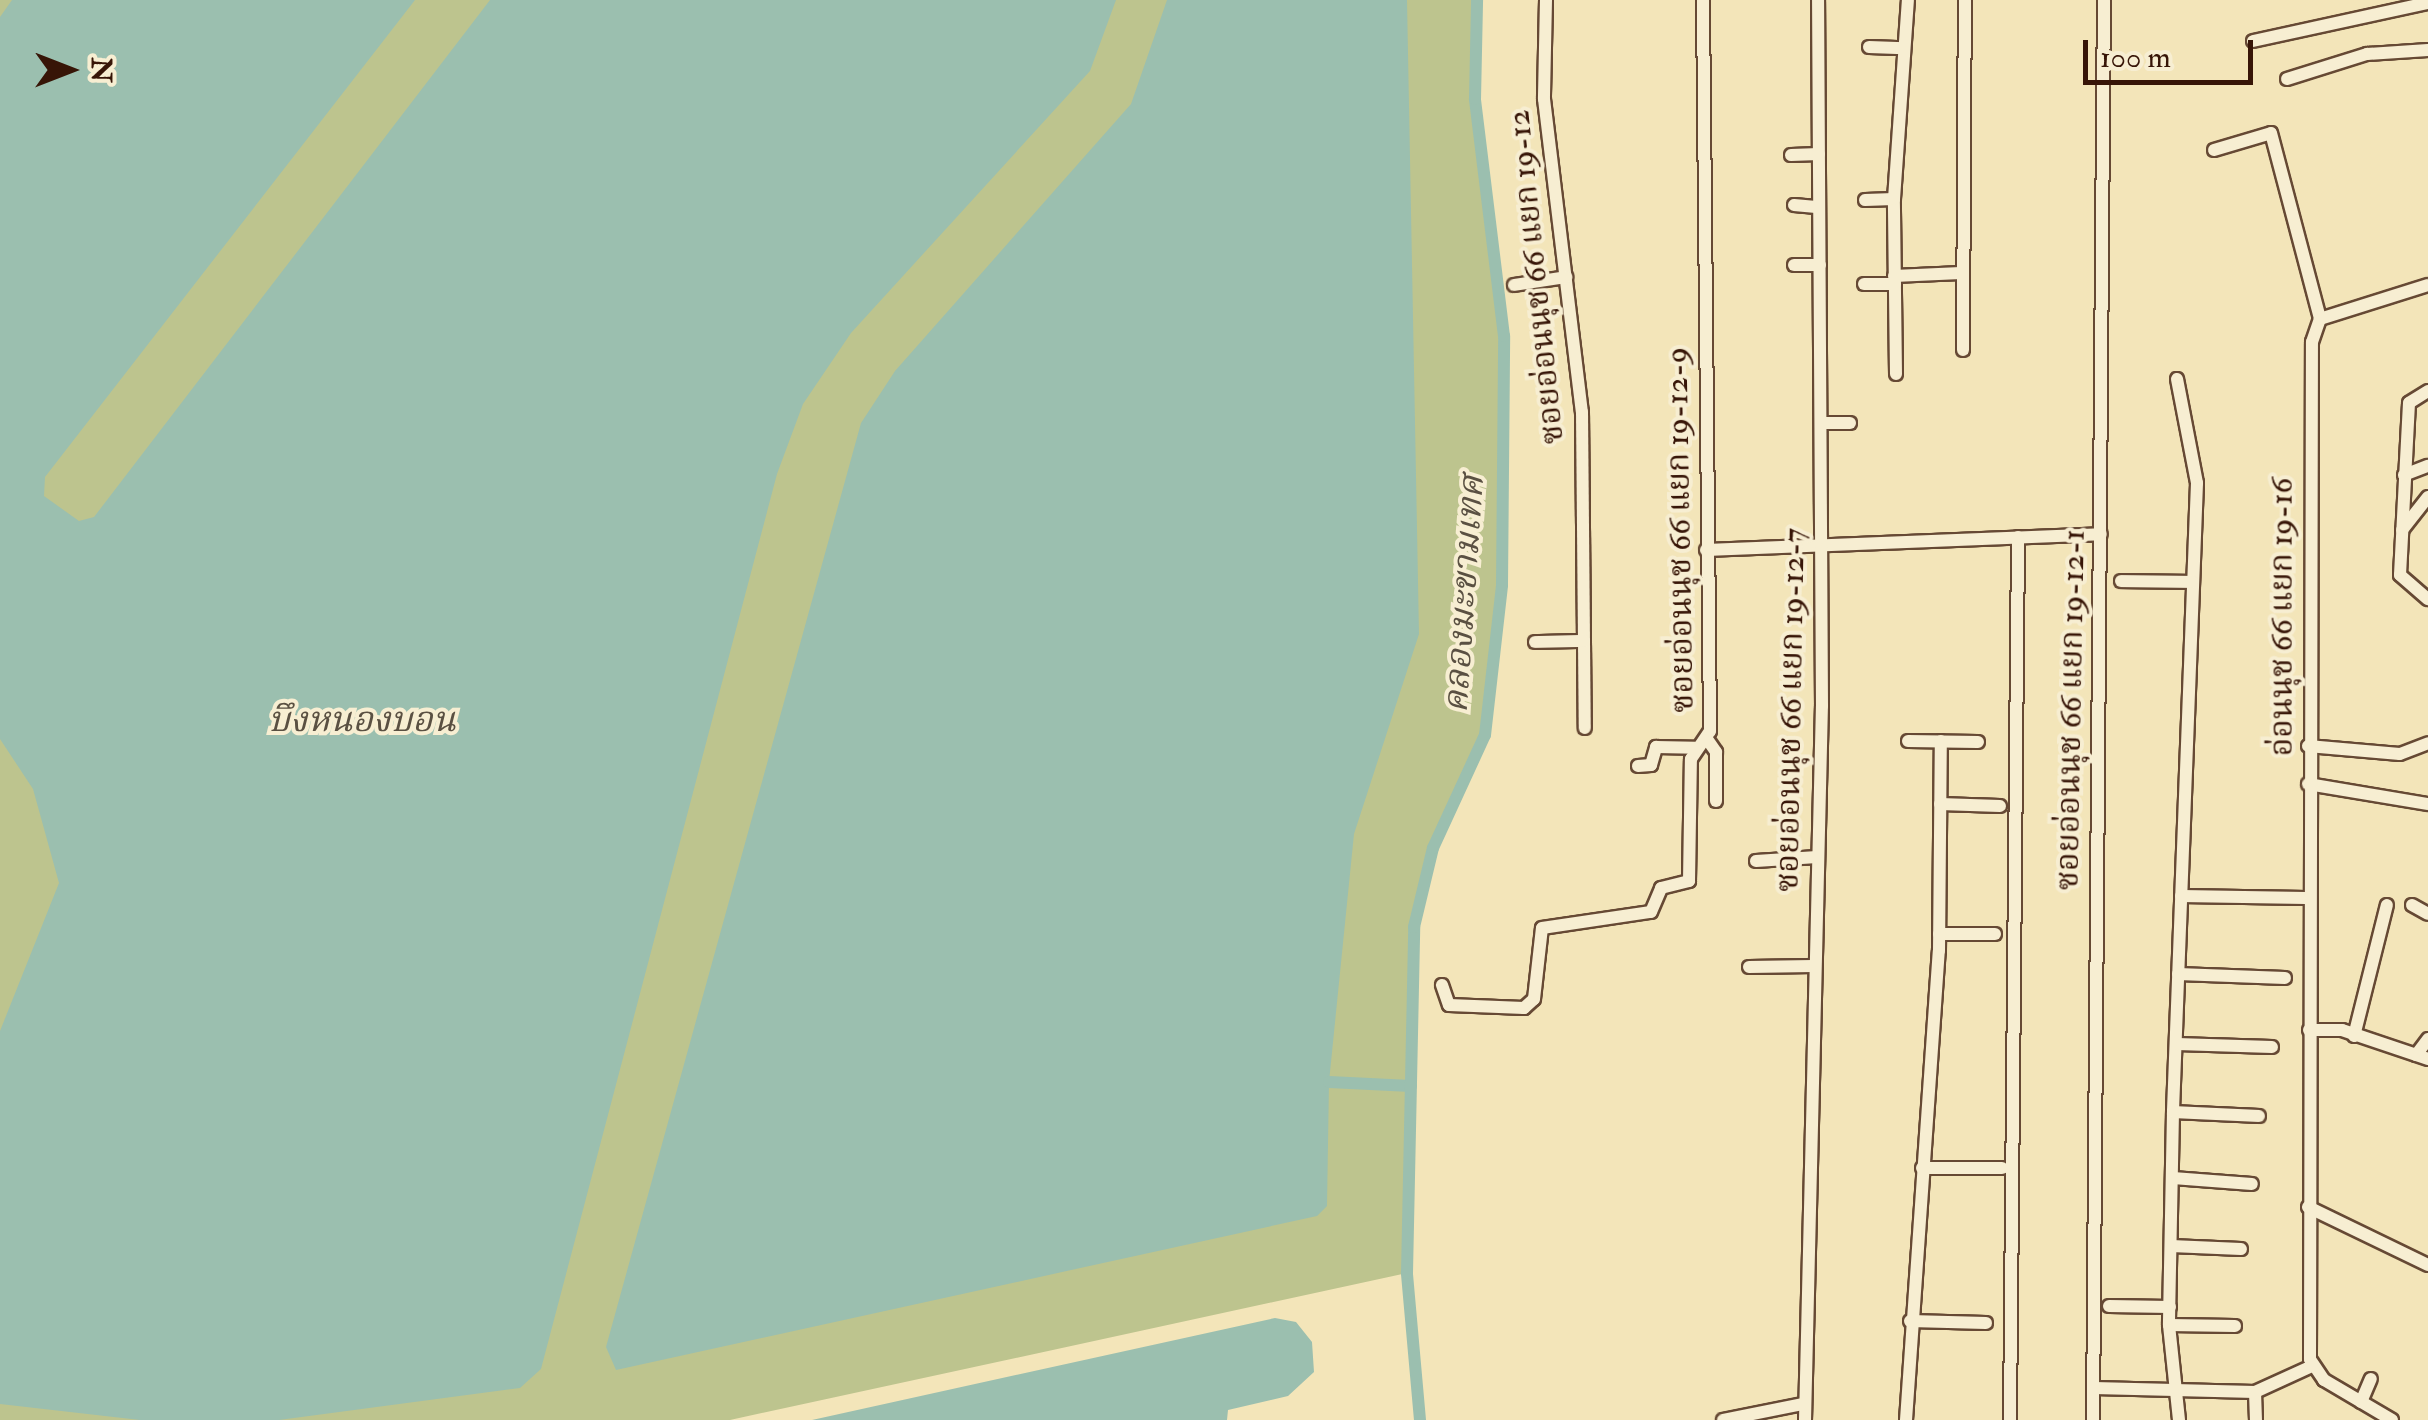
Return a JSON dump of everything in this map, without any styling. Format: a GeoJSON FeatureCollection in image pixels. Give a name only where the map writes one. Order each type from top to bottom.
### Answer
{"type":"FeatureCollection","features":[{"type":"Feature","properties":{"kind":"street","name":"ซอยอ่อนนุช 66 แยก 19-12"},"geometry":{"type":"LineString","coordinates":[[1546,0],[1544,99],[1582,412],[1585,728]]}},
{"type":"Feature","properties":{"kind":"street","name":"ซอยอ่อนนุช 66 แยก 19-12-9"},"geometry":{"type":"LineString","coordinates":[[1442,985],[1449,1005],[1524,1008],[1534,999],[1542,928],[1651,912],[1661,888],[1688,884],[1695,748],[1707,738],[1704,0]]}},
{"type":"Feature","properties":{"kind":"street","name":"ซอยอ่อนนุช 66 แยก 19-12-7"},"geometry":{"type":"LineString","coordinates":[[1805,1420],[1802,1404],[1822,545],[1818,0]]}},
{"type":"Feature","properties":{"kind":"street"},"geometry":{"type":"LineString","coordinates":[[1896,374],[1894,199],[1908,0]]}},
{"type":"Feature","properties":{"kind":"street"},"geometry":{"type":"LineString","coordinates":[[1963,350],[1960,274],[1966,0]]}},
{"type":"Feature","properties":{"kind":"street","name":"ซอยอ่อนนุช 66 แยก 19-12-1"},"geometry":{"type":"LineString","coordinates":[[2093,1420],[2104,0]]}},
{"type":"Feature","properties":{"kind":"street"},"geometry":{"type":"LineString","coordinates":[[2253,41],[2372,8],[2428,3]]}},
{"type":"Feature","properties":{"kind":"street"},"geometry":{"type":"LineString","coordinates":[[1869,47],[1904,48]]}},
{"type":"Feature","properties":{"kind":"street"},"geometry":{"type":"LineString","coordinates":[[2287,80],[2367,54],[2428,50]]}},
{"type":"Feature","properties":{"kind":"street"},"geometry":{"type":"LineString","coordinates":[[2214,150],[2271,133],[2320,319],[2428,286]]}},
{"type":"Feature","properties":{"kind":"street"},"geometry":{"type":"LineString","coordinates":[[1791,155],[1819,154]]}},
{"type":"Feature","properties":{"kind":"street"},"geometry":{"type":"LineString","coordinates":[[1865,200],[1894,199]]}},
{"type":"Feature","properties":{"kind":"street"},"geometry":{"type":"LineString","coordinates":[[1794,205],[1819,206]]}},
{"type":"Feature","properties":{"kind":"street"},"geometry":{"type":"LineString","coordinates":[[1794,265],[1820,265]]}},
{"type":"Feature","properties":{"kind":"street"},"geometry":{"type":"LineString","coordinates":[[1864,284],[1960,274]]}},
{"type":"Feature","properties":{"kind":"street"},"geometry":{"type":"LineString","coordinates":[[1514,284],[1566,276]]}},
{"type":"Feature","properties":{"kind":"street","name":"อ่อนนุช 66 แยก 19-16"},"geometry":{"type":"LineString","coordinates":[[2312,1366],[2306,898],[2312,342],[2320,319]]}},
{"type":"Feature","properties":{"kind":"street"},"geometry":{"type":"LineString","coordinates":[[2176,379],[2196,463],[2169,1325],[2180,1420]]}},
{"type":"Feature","properties":{"kind":"street"},"geometry":{"type":"LineString","coordinates":[[2428,391],[2409,404],[2402,530],[2402,581],[2428,599]]}},
{"type":"Feature","properties":{"kind":"street"},"geometry":{"type":"LineString","coordinates":[[1821,423],[1850,423]]}},
{"type":"Feature","properties":{"kind":"street"},"geometry":{"type":"LineString","coordinates":[[2404,476],[2428,466]]}},
{"type":"Feature","properties":{"kind":"street"},"geometry":{"type":"LineString","coordinates":[[2402,530],[2428,497]]}},
{"type":"Feature","properties":{"kind":"street"},"geometry":{"type":"LineString","coordinates":[[1706,550],[2102,534]]}},
{"type":"Feature","properties":{"kind":"street"},"geometry":{"type":"LineString","coordinates":[[2010,1420],[2018,537]]}},
{"type":"Feature","properties":{"kind":"street"},"geometry":{"type":"LineString","coordinates":[[2121,581],[2192,582]]}},
{"type":"Feature","properties":{"kind":"street"},"geometry":{"type":"LineString","coordinates":[[1536,642],[1584,641]]}},
{"type":"Feature","properties":{"kind":"street"},"geometry":{"type":"LineString","coordinates":[[1707,738],[1716,752],[1716,801]]}},
{"type":"Feature","properties":{"kind":"street"},"geometry":{"type":"LineString","coordinates":[[1908,741],[1978,742]]}},
{"type":"Feature","properties":{"kind":"street"},"geometry":{"type":"LineString","coordinates":[[1906,1420],[1940,934],[1941,742]]}},
{"type":"Feature","properties":{"kind":"street"},"geometry":{"type":"LineString","coordinates":[[2308,746],[2400,754],[2428,743]]}},
{"type":"Feature","properties":{"kind":"street"},"geometry":{"type":"LineString","coordinates":[[1638,766],[1651,765],[1656,747],[1695,748]]}},
{"type":"Feature","properties":{"kind":"street"},"geometry":{"type":"LineString","coordinates":[[2308,784],[2428,804]]}},
{"type":"Feature","properties":{"kind":"street"},"geometry":{"type":"LineString","coordinates":[[1940,804],[2000,806]]}},
{"type":"Feature","properties":{"kind":"street"},"geometry":{"type":"LineString","coordinates":[[1756,861],[1817,857]]}},
{"type":"Feature","properties":{"kind":"street"},"geometry":{"type":"LineString","coordinates":[[2181,896],[2306,898]]}},
{"type":"Feature","properties":{"kind":"street"},"geometry":{"type":"LineString","coordinates":[[2354,1036],[2386,905]]}},
{"type":"Feature","properties":{"kind":"street"},"geometry":{"type":"LineString","coordinates":[[2412,906],[2428,914]]}},
{"type":"Feature","properties":{"kind":"street"},"geometry":{"type":"LineString","coordinates":[[1940,934],[1995,934]]}},
{"type":"Feature","properties":{"kind":"street"},"geometry":{"type":"LineString","coordinates":[[1750,967],[1813,966]]}},
{"type":"Feature","properties":{"kind":"street"},"geometry":{"type":"LineString","coordinates":[[2178,974],[2285,978]]}},
{"type":"Feature","properties":{"kind":"street"},"geometry":{"type":"LineString","coordinates":[[2309,1030],[2354,1036],[2422,1057],[2428,1039]]}},
{"type":"Feature","properties":{"kind":"street"},"geometry":{"type":"LineString","coordinates":[[2177,1044],[2272,1047]]}},
{"type":"Feature","properties":{"kind":"street"},"geometry":{"type":"LineString","coordinates":[[2173,1112],[2260,1116]]}},
{"type":"Feature","properties":{"kind":"street"},"geometry":{"type":"LineString","coordinates":[[1922,1168],[2002,1168]]}},
{"type":"Feature","properties":{"kind":"street"},"geometry":{"type":"LineString","coordinates":[[2173,1178],[2252,1184]]}},
{"type":"Feature","properties":{"kind":"street"},"geometry":{"type":"LineString","coordinates":[[2308,1207],[2428,1264]]}},
{"type":"Feature","properties":{"kind":"street"},"geometry":{"type":"LineString","coordinates":[[2171,1246],[2241,1250]]}},
{"type":"Feature","properties":{"kind":"street"},"geometry":{"type":"LineString","coordinates":[[2108,1306],[2170,1307]]}},
{"type":"Feature","properties":{"kind":"street"},"geometry":{"type":"LineString","coordinates":[[1910,1321],[1986,1323]]}},
{"type":"Feature","properties":{"kind":"street"},"geometry":{"type":"LineString","coordinates":[[2169,1325],[2235,1326]]}},
{"type":"Feature","properties":{"kind":"street"},"geometry":{"type":"LineString","coordinates":[[2094,1388],[2255,1392],[2312,1366],[2392,1420]]}},
{"type":"Feature","properties":{"kind":"street"},"geometry":{"type":"LineString","coordinates":[[2361,1402],[2370,1379]]}},
{"type":"Feature","properties":{"kind":"street"},"geometry":{"type":"LineString","coordinates":[[2255,1392],[2256,1420]]}},
{"type":"Feature","properties":{"kind":"street"},"geometry":{"type":"LineString","coordinates":[[1723,1420],[1802,1404]]}},
{"type":"Feature","properties":{"kind":"green space"},"geometry":{"type":"Polygon","coordinates":[[[0,0],[1477,0],[1475,99],[1504,336],[1502,585],[1485,735],[1433,848],[1414,927],[1407,1273],[730,1420],[0,1420],[0,0]]]}},
{"type":"Feature","properties":{"kind":"water","name":"บึงหนองบอน"},"geometry":{"type":"Polygon","coordinates":[[[12,0],[415,0],[45,477],[44,496],[79,521],[94,517],[490,0],[1116,0],[1090,71],[851,333],[803,404],[777,474],[541,1369],[520,1388],[279,1420],[140,1420],[0,1404],[0,1031],[59,883],[33,789],[0,739],[0,17],[12,0]]]}},
{"type":"Feature","properties":{"kind":"water"},"geometry":{"type":"Polygon","coordinates":[[[1167,0],[1407,0],[1419,634],[1354,834],[1329,1082],[1327,1206],[1317,1216],[616,1370],[606,1347],[861,423],[895,371],[1131,104],[1167,0]]]}},
{"type":"Feature","properties":{"kind":"water"},"geometry":{"type":"Polygon","coordinates":[[[1275,1318],[1296,1322],[1312,1342],[1314,1372],[1288,1396],[1228,1410],[1227,1420],[812,1420],[1275,1318]]]}},
{"type":"Feature","properties":{"kind":"waterway","name":"คลองมะขามเทศ"},"geometry":{"type":"LineString","coordinates":[[1420,1420],[1407,1273],[1414,927],[1433,848],[1485,735],[1502,585],[1504,336],[1475,99],[1477,0]]}},
{"type":"Feature","properties":{"kind":"waterway"},"geometry":{"type":"LineString","coordinates":[[1329,1082],[1411,1086]]}}]}
